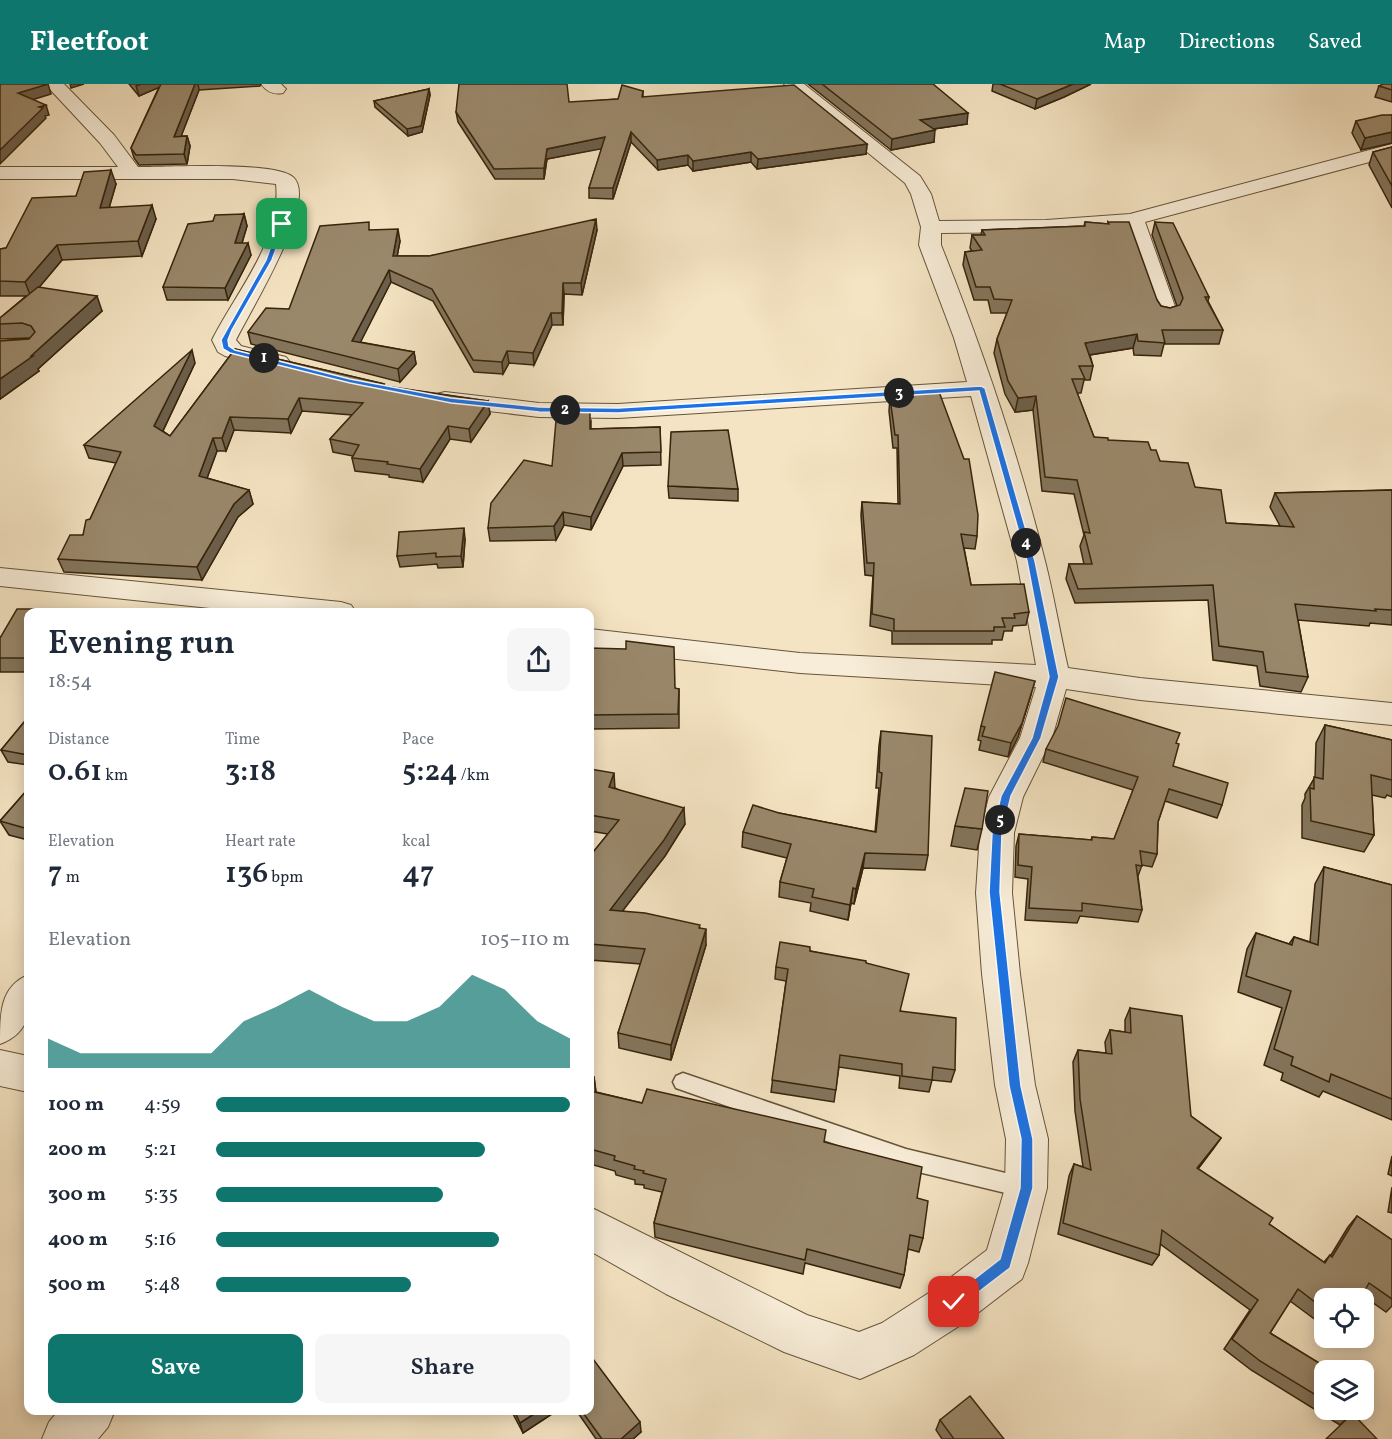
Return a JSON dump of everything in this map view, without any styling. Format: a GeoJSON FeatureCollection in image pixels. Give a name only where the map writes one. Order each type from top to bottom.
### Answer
{"type":"FeatureCollection","features":[{"type":"Feature","properties":{"kind":"street"},"geometry":{"type":"LineString","coordinates":[[54,84],[107,139],[132,172]]}},
{"type":"Feature","properties":{"kind":"street"},"geometry":{"type":"LineString","coordinates":[[594,1230],[682,1278],[800,1336],[860,1356],[898,1339],[954,1302],[1006,1263],[1026,1188],[1027,1139],[1015,1086],[994,892],[997,833],[1006,796],[1036,738],[1054,677],[1031,561],[966,338],[930,245],[931,227],[921,194],[913,180],[871,144],[793,84]]}},
{"type":"Feature","properties":{"kind":"street"},"geometry":{"type":"LineString","coordinates":[[931,227],[1046,226],[1134,220],[1144,215],[1392,150]]}},
{"type":"Feature","properties":{"kind":"street"},"geometry":{"type":"LineString","coordinates":[[0,173],[233,173],[276,176],[286,181],[289,190],[282,224],[269,260],[224,340],[226,347],[233,351],[304,369]]}},
{"type":"Feature","properties":{"kind":"street"},"geometry":{"type":"LineString","coordinates":[[1134,220],[1166,312]]}},
{"type":"Feature","properties":{"kind":"street"},"geometry":{"type":"LineString","coordinates":[[428,396],[539,410],[618,411],[981,388]]}},
{"type":"Feature","properties":{"kind":"street"},"geometry":{"type":"LineString","coordinates":[[0,577],[282,608]]}},
{"type":"Feature","properties":{"kind":"street"},"geometry":{"type":"LineString","coordinates":[[594,639],[801,663],[1054,677],[1140,689],[1392,714]]}},
{"type":"Feature","properties":{"kind":"street"},"geometry":{"type":"LineString","coordinates":[[0,1027],[24,996]]}},
{"type":"Feature","properties":{"kind":"street"},"geometry":{"type":"LineString","coordinates":[[0,1068],[24,1073]]}},
{"type":"Feature","properties":{"kind":"street"},"geometry":{"type":"LineString","coordinates":[[66,1439],[87,1415]]}},
{"type":"Feature","properties":{"kind":"lane"},"geometry":{"type":"LineString","coordinates":[[683,1082],[906,1160],[1026,1188]]}},
{"type":"Feature","properties":{"kind":"building"},"geometry":{"type":"Polygon","coordinates":[[[0,84],[48,84],[18,93],[46,105],[39,107],[43,108],[0,150],[0,84]]]}},
{"type":"Feature","properties":{"kind":"building"},"geometry":{"type":"Polygon","coordinates":[[[161,84],[195,84],[174,137],[187,136],[184,154],[136,155],[131,148],[161,84]]]}},
{"type":"Feature","properties":{"kind":"building"},"geometry":{"type":"Polygon","coordinates":[[[459,84],[567,84],[569,102],[618,99],[622,85],[643,91],[642,97],[794,85],[867,144],[758,159],[751,152],[693,161],[688,155],[657,160],[631,132],[613,188],[589,188],[605,137],[547,149],[544,168],[494,169],[456,112],[459,84]]]}},
{"type":"Feature","properties":{"kind":"building"},"geometry":{"type":"Polygon","coordinates":[[[822,84],[933,84],[968,113],[920,120],[935,130],[892,139],[822,84]]]}},
{"type":"Feature","properties":{"kind":"building"},"geometry":{"type":"Polygon","coordinates":[[[1000,84],[1073,84],[1037,99],[1000,84]]]}},
{"type":"Feature","properties":{"kind":"building"},"geometry":{"type":"Polygon","coordinates":[[[1392,84],[1392,90],[1379,86],[1392,84]]]}},
{"type":"Feature","properties":{"kind":"building"},"geometry":{"type":"Polygon","coordinates":[[[429,89],[421,126],[407,129],[374,101],[429,89]]]}},
{"type":"Feature","properties":{"kind":"building"},"geometry":{"type":"Polygon","coordinates":[[[1392,115],[1392,132],[1365,138],[1356,121],[1392,115]]]}},
{"type":"Feature","properties":{"kind":"building"},"geometry":{"type":"Polygon","coordinates":[[[1392,147],[1392,186],[1373,152],[1392,147]]]}},
{"type":"Feature","properties":{"kind":"building"},"geometry":{"type":"Polygon","coordinates":[[[111,170],[100,208],[152,205],[138,241],[57,245],[25,282],[0,281],[0,249],[6,248],[32,198],[76,196],[84,172],[111,170]]]}},
{"type":"Feature","properties":{"kind":"building"},"geometry":{"type":"Polygon","coordinates":[[[244,214],[235,243],[248,243],[225,288],[163,287],[188,224],[213,221],[215,215],[244,214]]]}},
{"type":"Feature","properties":{"kind":"building"},"geometry":{"type":"Polygon","coordinates":[[[596,219],[581,283],[563,283],[562,313],[551,313],[533,353],[507,351],[502,362],[473,360],[432,289],[389,270],[352,341],[414,352],[398,369],[248,332],[266,308],[289,309],[320,226],[369,222],[369,230],[398,229],[393,256],[429,256],[596,219]]]}},
{"type":"Feature","properties":{"kind":"building"},"geometry":{"type":"Polygon","coordinates":[[[1085,222],[1109,224],[1108,222],[1129,222],[1157,300],[1161,306],[1170,308],[1180,305],[1183,298],[1155,222],[1173,223],[1209,297],[1205,297],[1223,330],[1162,330],[1165,343],[1138,341],[1137,334],[1085,343],[1093,366],[1079,366],[1085,379],[1072,379],[1094,437],[1148,442],[1151,450],[1156,450],[1160,461],[1188,463],[1195,487],[1221,490],[1226,523],[1294,527],[1275,493],[1392,490],[1392,610],[1375,609],[1376,611],[1295,604],[1308,677],[1266,672],[1263,652],[1219,646],[1213,585],[1078,589],[1069,564],[1092,564],[1084,532],[1090,533],[1077,480],[1045,477],[1036,396],[1018,398],[1008,381],[997,339],[1012,300],[994,299],[990,287],[976,287],[965,252],[982,250],[972,235],[985,235],[982,230],[1085,226],[1085,222]]]}},
{"type":"Feature","properties":{"kind":"building"},"geometry":{"type":"Polygon","coordinates":[[[38,287],[97,296],[31,356],[33,356],[0,379],[0,341],[29,339],[35,332],[31,326],[22,323],[0,324],[0,318],[38,287]]]}},
{"type":"Feature","properties":{"kind":"building"},"geometry":{"type":"Polygon","coordinates":[[[235,349],[384,384],[382,386],[488,401],[469,429],[448,426],[420,469],[387,464],[388,462],[352,458],[359,445],[330,439],[363,403],[299,398],[288,419],[230,417],[222,438],[213,438],[199,476],[249,490],[234,504],[197,567],[58,559],[70,535],[83,535],[86,520],[90,519],[121,452],[84,445],[192,350],[154,426],[170,436],[235,349]]]}},
{"type":"Feature","properties":{"kind":"building"},"geometry":{"type":"Polygon","coordinates":[[[938,389],[964,459],[969,459],[978,515],[977,536],[961,534],[971,585],[1024,584],[1029,612],[1014,614],[1015,618],[1002,618],[1005,627],[994,627],[994,631],[894,631],[894,619],[872,614],[874,563],[867,563],[862,502],[900,504],[898,435],[895,435],[890,398],[913,397],[910,393],[938,389]]]}},
{"type":"Feature","properties":{"kind":"building"},"geometry":{"type":"Polygon","coordinates":[[[557,409],[590,409],[590,429],[660,427],[661,452],[622,453],[591,517],[563,512],[554,526],[488,528],[491,503],[524,460],[552,466],[557,409]]]}},
{"type":"Feature","properties":{"kind":"building"},"geometry":{"type":"Polygon","coordinates":[[[728,430],[738,489],[668,486],[671,432],[728,430]]]}},
{"type":"Feature","properties":{"kind":"building"},"geometry":{"type":"Polygon","coordinates":[[[464,528],[461,556],[436,557],[436,553],[397,556],[399,532],[464,528]]]}},
{"type":"Feature","properties":{"kind":"building"},"geometry":{"type":"Polygon","coordinates":[[[17,609],[24,609],[24,658],[0,658],[0,638],[17,609]]]}},
{"type":"Feature","properties":{"kind":"building"},"geometry":{"type":"Polygon","coordinates":[[[626,641],[674,647],[675,688],[679,689],[678,714],[594,715],[594,648],[626,649],[626,641]]]}},
{"type":"Feature","properties":{"kind":"building"},"geometry":{"type":"Polygon","coordinates":[[[995,672],[1035,681],[1022,723],[1011,743],[982,736],[985,727],[981,726],[995,672]]]}},
{"type":"Feature","properties":{"kind":"building"},"geometry":{"type":"Polygon","coordinates":[[[1066,698],[1180,733],[1176,743],[1179,744],[1173,766],[1228,783],[1222,805],[1169,789],[1158,822],[1157,854],[1140,851],[1142,866],[1136,865],[1142,910],[1082,903],[1082,911],[1029,908],[1032,867],[1018,865],[1019,834],[1092,840],[1092,837],[1114,839],[1138,777],[1046,749],[1058,726],[1066,698]]]}},
{"type":"Feature","properties":{"kind":"building"},"geometry":{"type":"Polygon","coordinates":[[[24,722],[24,754],[1,750],[24,722]]]}},
{"type":"Feature","properties":{"kind":"building"},"geometry":{"type":"Polygon","coordinates":[[[1325,725],[1392,740],[1392,780],[1371,775],[1374,835],[1311,821],[1310,788],[1314,789],[1314,777],[1323,779],[1325,725]]]}},
{"type":"Feature","properties":{"kind":"building"},"geometry":{"type":"Polygon","coordinates":[[[881,731],[932,736],[928,855],[865,853],[856,889],[853,888],[850,905],[812,897],[814,889],[780,882],[791,844],[743,832],[753,805],[779,813],[876,832],[882,773],[879,772],[881,731]]]}},
{"type":"Feature","properties":{"kind":"building"},"geometry":{"type":"Polygon","coordinates":[[[594,770],[614,773],[609,787],[684,808],[664,840],[610,910],[645,913],[700,925],[699,928],[706,929],[671,1045],[618,1033],[645,949],[594,944],[594,851],[619,820],[594,816],[594,770]]]}},
{"type":"Feature","properties":{"kind":"building"},"geometry":{"type":"Polygon","coordinates":[[[965,788],[988,791],[982,829],[955,826],[965,788]]]}},
{"type":"Feature","properties":{"kind":"building"},"geometry":{"type":"Polygon","coordinates":[[[24,794],[24,828],[0,821],[24,794]]]}},
{"type":"Feature","properties":{"kind":"building"},"geometry":{"type":"Polygon","coordinates":[[[1324,867],[1392,885],[1392,1099],[1331,1074],[1329,1082],[1291,1065],[1293,1057],[1274,1049],[1291,991],[1246,976],[1256,933],[1292,945],[1294,937],[1318,945],[1324,867]]]}},
{"type":"Feature","properties":{"kind":"building"},"geometry":{"type":"Polygon","coordinates":[[[780,942],[810,947],[810,951],[866,961],[866,963],[909,974],[900,1011],[956,1018],[955,1070],[933,1067],[932,1080],[902,1076],[902,1064],[840,1055],[836,1090],[772,1080],[788,969],[776,967],[780,942]]]}},
{"type":"Feature","properties":{"kind":"building"},"geometry":{"type":"Polygon","coordinates":[[[1130,1008],[1182,1016],[1191,1116],[1221,1138],[1197,1168],[1273,1218],[1269,1224],[1325,1263],[1330,1255],[1332,1257],[1357,1216],[1392,1240],[1392,1299],[1369,1283],[1366,1288],[1314,1288],[1314,1301],[1298,1289],[1270,1333],[1314,1360],[1314,1394],[1260,1361],[1232,1339],[1258,1300],[1162,1230],[1159,1255],[1063,1223],[1074,1164],[1091,1170],[1080,1099],[1078,1050],[1112,1054],[1110,1030],[1131,1033],[1130,1008]]]}},
{"type":"Feature","properties":{"kind":"building"},"geometry":{"type":"Polygon","coordinates":[[[647,1089],[826,1130],[824,1142],[922,1167],[917,1198],[928,1201],[923,1238],[910,1235],[904,1275],[807,1249],[805,1260],[654,1223],[666,1179],[643,1173],[644,1171],[634,1169],[635,1166],[614,1160],[615,1156],[594,1150],[594,1092],[642,1103],[647,1089]]]}},
{"type":"Feature","properties":{"kind":"building"},"geometry":{"type":"Polygon","coordinates":[[[594,1360],[640,1422],[621,1439],[602,1439],[585,1415],[594,1415],[594,1360]]]}},
{"type":"Feature","properties":{"kind":"building"},"geometry":{"type":"Polygon","coordinates":[[[970,1396],[1004,1439],[954,1439],[940,1420],[970,1396]]]}},
{"type":"Feature","properties":{"kind":"building"},"geometry":{"type":"Polygon","coordinates":[[[516,1415],[532,1415],[520,1423],[516,1415]]]}},
{"type":"Feature","properties":{"kind":"building"},"geometry":{"type":"Polygon","coordinates":[[[1346,1420],[1359,1420],[1377,1439],[1326,1439],[1346,1420]]]}},
{"type":"Feature","properties":{"kind":"route"},"geometry":{"type":"LineString","coordinates":[[282,224],[269,260],[228,330],[224,340],[226,347],[233,351],[350,381],[451,400],[539,410],[618,411],[981,388],[1031,561],[1038,606],[1054,677],[1036,738],[1006,796],[997,833],[994,892],[1001,975],[1015,1086],[1027,1139],[1026,1188],[1006,1263],[954,1302]]}}]}
